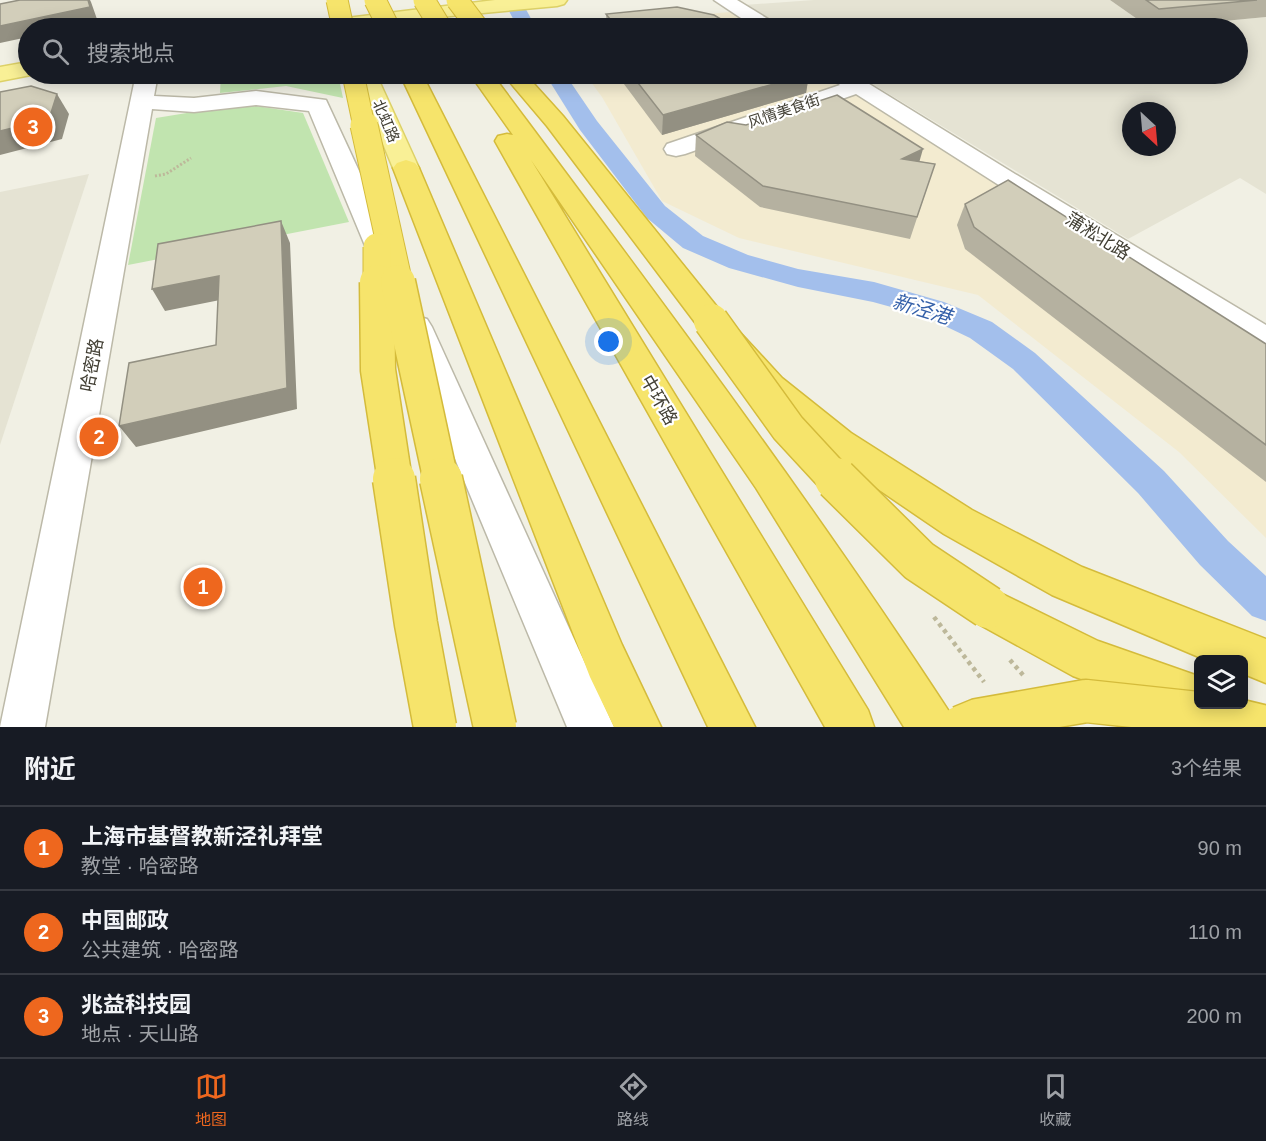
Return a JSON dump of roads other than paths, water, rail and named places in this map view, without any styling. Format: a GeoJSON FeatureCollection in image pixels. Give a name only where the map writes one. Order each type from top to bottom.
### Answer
{"type":"FeatureCollection","features":[{"type":"Feature","properties":{"kind":"highway"},"geometry":{"type":"LineString","coordinates":[[335,0],[341,18]]}},
{"type":"Feature","properties":{"kind":"highway"},"geometry":{"type":"LineString","coordinates":[[375,0],[384,18]]}},
{"type":"Feature","properties":{"kind":"highway"},"geometry":{"type":"LineString","coordinates":[[439,8],[458,18]]}},
{"type":"Feature","properties":{"kind":"highway"},"geometry":{"type":"LineString","coordinates":[[357,84],[392,177],[606,661],[638,727]]}},
{"type":"Feature","properties":{"kind":"highway"},"geometry":{"type":"LineString","coordinates":[[416,84],[732,727]]}},
{"type":"Feature","properties":{"kind":"highway","name":"中环路"},"geometry":{"type":"LineString","coordinates":[[473,84],[851,727]]}},
{"type":"Feature","properties":{"kind":"highway"},"geometry":{"type":"LineString","coordinates":[[488,84],[670,334],[876,637],[932,727]]}},
{"type":"Feature","properties":{"kind":"highway"},"geometry":{"type":"LineString","coordinates":[[523,84],[555,121],[711,321],[788,428],[852,497],[919,561],[988,608],[1089,660],[1194,698]]}},
{"type":"Feature","properties":{"kind":"highway"},"geometry":{"type":"LineString","coordinates":[[392,177],[378,370],[407,568],[435,727]]}},
{"type":"Feature","properties":{"kind":"highway"},"geometry":{"type":"LineString","coordinates":[[392,177],[495,727]]}},
{"type":"Feature","properties":{"kind":"highway"},"geometry":{"type":"LineString","coordinates":[[711,321],[770,387],[838,443],[958,522],[1067,581],[1179,628],[1266,661]]}},
{"type":"Feature","properties":{"kind":"highway"},"geometry":{"type":"LineString","coordinates":[[961,727],[978,720],[1086,701],[1216,715],[1266,727]]}},
{"type":"Feature","properties":{"kind":"highway"},"geometry":{"type":"LineString","coordinates":[[1229,709],[1266,720]]}},
{"type":"Feature","properties":{"kind":"main road"},"geometry":{"type":"LineString","coordinates":[[389,18],[439,8],[485,7],[550,1]]}},
{"type":"Feature","properties":{"kind":"main road"},"geometry":{"type":"LineString","coordinates":[[0,74],[18,71]]}},
{"type":"Feature","properties":{"kind":"main road","name":"北虹路"},"geometry":{"type":"LineString","coordinates":[[368,84],[392,177]]}},
{"type":"Feature","properties":{"kind":"street"},"geometry":{"type":"LineString","coordinates":[[724,0],[753,18]]}},
{"type":"Feature","properties":{"kind":"street","name":"风情美食街"},"geometry":{"type":"LineString","coordinates":[[676,149],[839,84]]}},
{"type":"Feature","properties":{"kind":"street","name":"蒲淞北路"},"geometry":{"type":"LineString","coordinates":[[855,84],[1005,180],[1266,340]]}},
{"type":"Feature","properties":{"kind":"street"},"geometry":{"type":"LineString","coordinates":[[145,88],[194,105],[256,98],[318,105],[591,727]]}},
{"type":"Feature","properties":{"kind":"street","name":"哈密路"},"geometry":{"type":"LineString","coordinates":[[22,727],[145,88]]}},
{"type":"Feature","properties":{"kind":"waterway","name":"新泾港"},"geometry":{"type":"LineString","coordinates":[[512,0],[522,18]]}},
{"type":"Feature","properties":{"kind":"waterway","name":"新泾港"},"geometry":{"type":"LineString","coordinates":[[561,84],[588,125],[656,212],[693,242],[739,262],[798,278],[874,292],[934,309],[981,330],[1024,361],[1151,482],[1214,553],[1266,602]]}},
{"type":"Feature","properties":{"kind":"place","name":"兆益科技园"},"geometry":{"type":"Point","coordinates":[33,127]}},
{"type":"Feature","properties":{"kind":"place","name":"中国邮政"},"geometry":{"type":"Point","coordinates":[99,437]}},
{"type":"Feature","properties":{"kind":"place","name":"上海市基督教新泾礼拜堂"},"geometry":{"type":"Point","coordinates":[203,587]}}]}
